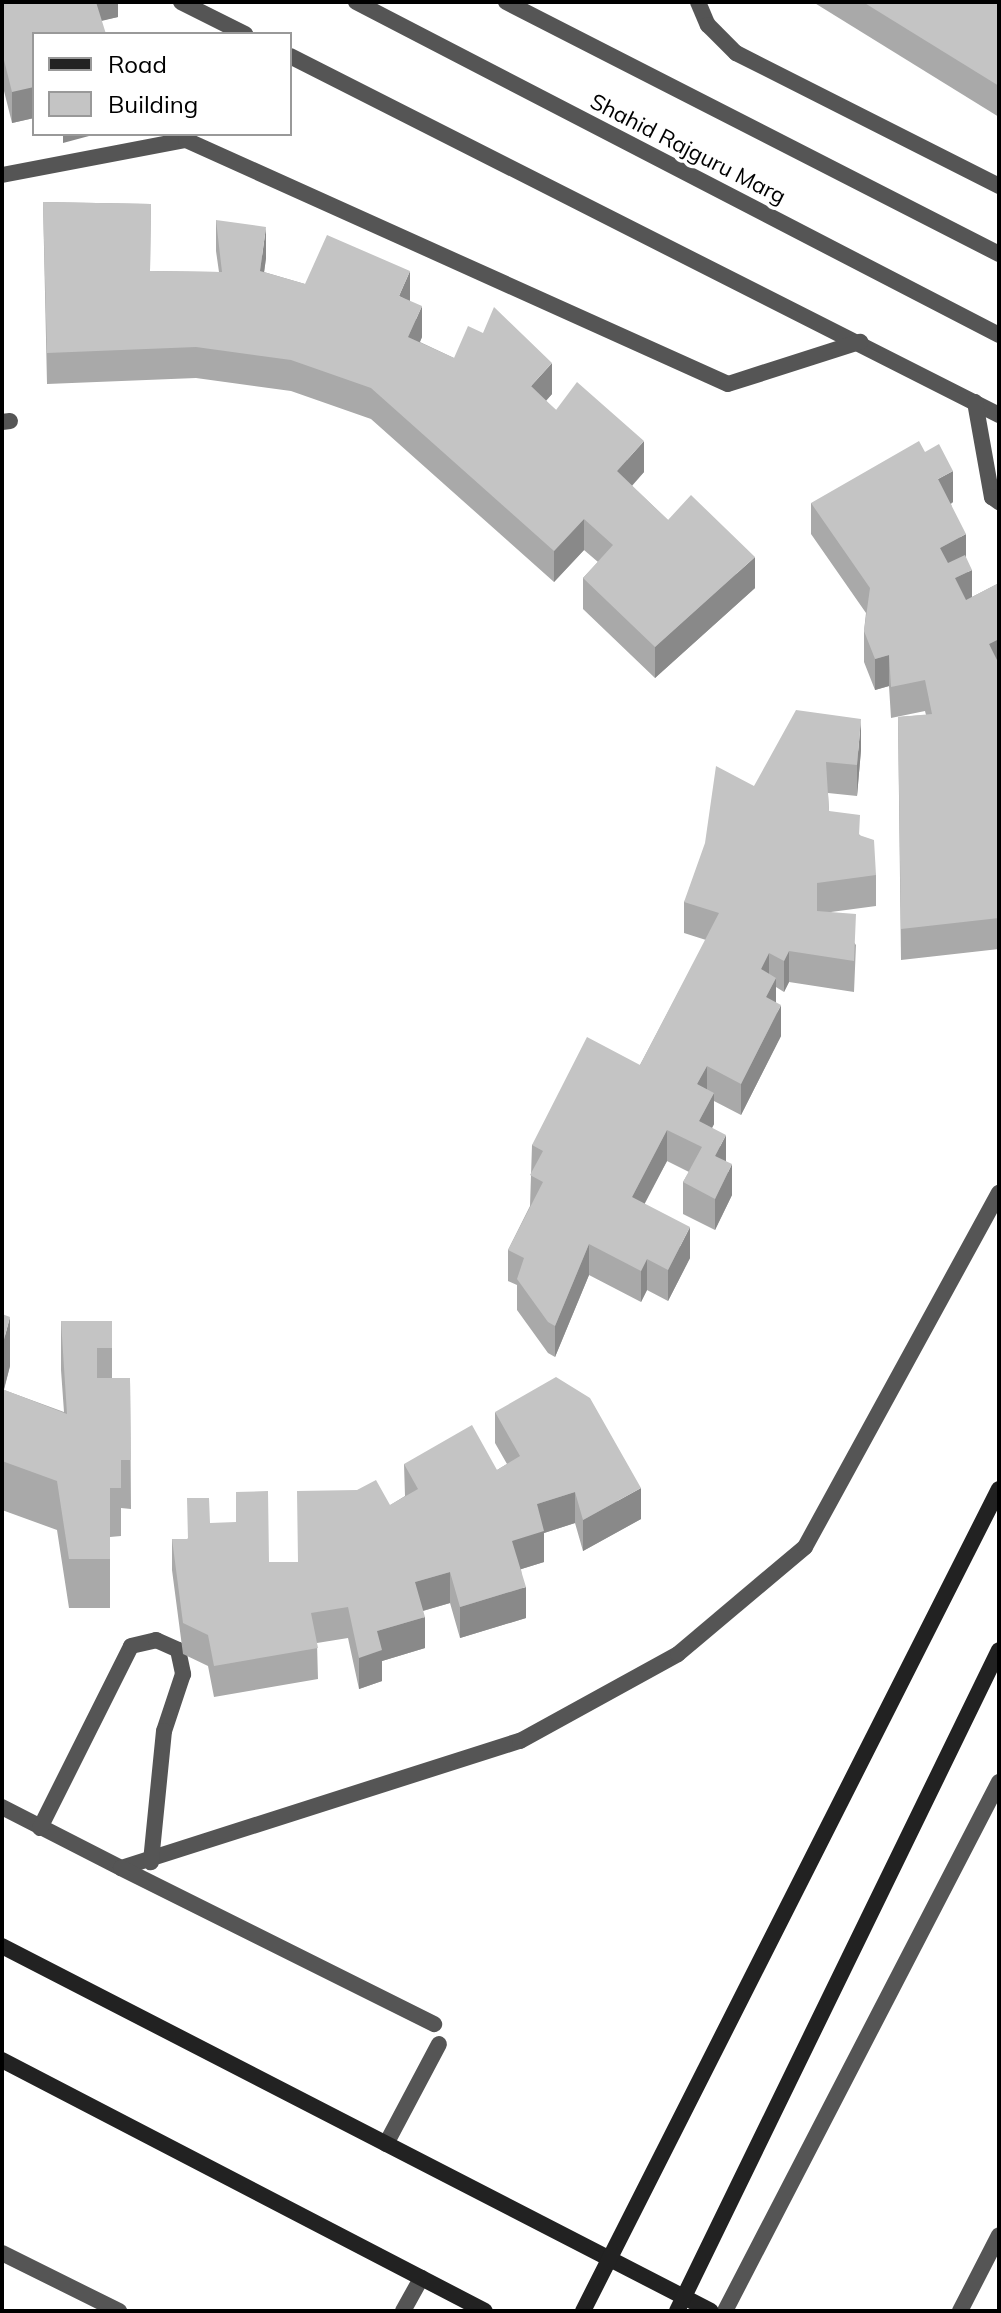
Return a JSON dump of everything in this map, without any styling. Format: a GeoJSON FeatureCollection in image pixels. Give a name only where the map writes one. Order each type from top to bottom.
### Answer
{"type":"FeatureCollection","features":[{"type":"Feature","properties":{"kind":"street"},"geometry":{"type":"LineString","coordinates":[[181,2],[241,32]]}},
{"type":"Feature","properties":{"kind":"street","name":"Shahid Rajguru Marg"},"geometry":{"type":"LineString","coordinates":[[356,2],[999,335]]}},
{"type":"Feature","properties":{"kind":"street"},"geometry":{"type":"LineString","coordinates":[[506,2],[999,254]]}},
{"type":"Feature","properties":{"kind":"street"},"geometry":{"type":"LineString","coordinates":[[698,2],[708,25],[736,53],[999,186]]}},
{"type":"Feature","properties":{"kind":"street"},"geometry":{"type":"LineString","coordinates":[[292,57],[999,415]]}},
{"type":"Feature","properties":{"kind":"street"},"geometry":{"type":"LineString","coordinates":[[2,175],[186,140],[728,384],[860,342]]}},
{"type":"Feature","properties":{"kind":"street"},"geometry":{"type":"LineString","coordinates":[[975,402],[992,497],[999,502]]}},
{"type":"Feature","properties":{"kind":"street"},"geometry":{"type":"LineString","coordinates":[[121,1868],[151,1862],[520,1741],[678,1654],[750,1599],[805,1547],[999,1193]]}},
{"type":"Feature","properties":{"kind":"street"},"geometry":{"type":"LineString","coordinates":[[583,2311],[612,2261],[999,1489]]}},
{"type":"Feature","properties":{"kind":"street"},"geometry":{"type":"LineString","coordinates":[[40,1828],[131,1646],[156,1640],[178,1650],[183,1674],[164,1731],[151,1862]]}},
{"type":"Feature","properties":{"kind":"street"},"geometry":{"type":"LineString","coordinates":[[681,2305],[999,1650]]}},
{"type":"Feature","properties":{"kind":"street"},"geometry":{"type":"LineString","coordinates":[[725,2311],[999,1782]]}},
{"type":"Feature","properties":{"kind":"street"},"geometry":{"type":"LineString","coordinates":[[2,1807],[434,2024]]}},
{"type":"Feature","properties":{"kind":"street"},"geometry":{"type":"LineString","coordinates":[[2,1946],[612,2261],[681,2305],[711,2311]]}},
{"type":"Feature","properties":{"kind":"street"},"geometry":{"type":"LineString","coordinates":[[386,2144],[439,2044]]}},
{"type":"Feature","properties":{"kind":"street"},"geometry":{"type":"LineString","coordinates":[[2,2060],[485,2311]]}},
{"type":"Feature","properties":{"kind":"street"},"geometry":{"type":"LineString","coordinates":[[960,2311],[999,2235]]}},
{"type":"Feature","properties":{"kind":"street"},"geometry":{"type":"LineString","coordinates":[[2,2253],[119,2311]]}},
{"type":"Feature","properties":{"kind":"street"},"geometry":{"type":"LineString","coordinates":[[403,2311],[421,2278]]}},
{"type":"Feature","properties":{"kind":"building"},"geometry":{"type":"Polygon","coordinates":[[[2,2],[96,2],[105,32],[32,32],[32,87],[12,92],[2,52],[2,2]]]}},
{"type":"Feature","properties":{"kind":"building"},"geometry":{"type":"Polygon","coordinates":[[[863,2],[999,2],[999,86],[863,2]]]}},
{"type":"Feature","properties":{"kind":"building"},"geometry":{"type":"Polygon","coordinates":[[[43,202],[151,204],[150,271],[222,272],[216,220],[266,227],[260,271],[305,284],[327,235],[410,271],[399,296],[422,306],[408,337],[454,358],[468,326],[483,333],[494,307],[552,363],[531,386],[556,410],[577,382],[644,441],[617,471],[668,520],[691,495],[755,557],[655,647],[583,578],[613,545],[584,519],[554,551],[371,388],[291,360],[196,347],[47,353],[43,202]]]}},
{"type":"Feature","properties":{"kind":"building"},"geometry":{"type":"Polygon","coordinates":[[[919,441],[925,452],[939,444],[953,471],[938,479],[966,534],[940,548],[948,563],[965,555],[972,570],[955,578],[966,600],[999,583],[999,639],[989,644],[999,664],[999,918],[901,929],[898,717],[932,714],[925,680],[891,687],[889,655],[875,659],[864,631],[870,588],[811,503],[919,441]]]}},
{"type":"Feature","properties":{"kind":"building"},"geometry":{"type":"Polygon","coordinates":[[[796,710],[861,719],[857,765],[826,762],[829,811],[860,815],[859,835],[874,840],[876,875],[817,883],[817,911],[856,914],[854,961],[789,951],[784,961],[769,953],[761,969],[776,978],[766,997],[781,1005],[741,1084],[707,1066],[697,1084],[714,1093],[699,1121],[726,1135],[715,1156],[732,1164],[715,1199],[683,1182],[702,1147],[667,1130],[632,1197],[690,1227],[668,1270],[647,1259],[641,1271],[589,1244],[555,1326],[548,1322],[517,1279],[524,1258],[508,1250],[543,1182],[530,1175],[543,1151],[532,1145],[587,1037],[640,1065],[719,913],[684,902],[705,843],[716,766],[754,786],[796,710]]]}},
{"type":"Feature","properties":{"kind":"building"},"geometry":{"type":"Polygon","coordinates":[[[2,1314],[10,1317],[2,1347],[2,1314]]]}},
{"type":"Feature","properties":{"kind":"building"},"geometry":{"type":"Polygon","coordinates":[[[61,1321],[112,1321],[112,1348],[97,1348],[97,1378],[130,1378],[131,1460],[121,1460],[121,1488],[110,1488],[110,1559],[69,1559],[57,1481],[2,1461],[2,1389],[67,1414],[61,1321]]]}},
{"type":"Feature","properties":{"kind":"building"},"geometry":{"type":"Polygon","coordinates":[[[556,1377],[590,1398],[641,1488],[583,1520],[575,1492],[537,1504],[544,1531],[512,1541],[526,1587],[460,1607],[450,1572],[415,1582],[425,1617],[377,1631],[382,1650],[359,1658],[348,1607],[311,1613],[318,1648],[214,1666],[208,1635],[183,1623],[172,1539],[188,1539],[187,1498],[209,1498],[210,1523],[236,1522],[236,1492],[268,1491],[269,1562],[298,1562],[297,1491],[357,1490],[376,1480],[390,1505],[418,1489],[404,1464],[472,1425],[497,1470],[520,1456],[495,1412],[556,1377]]]}}]}
